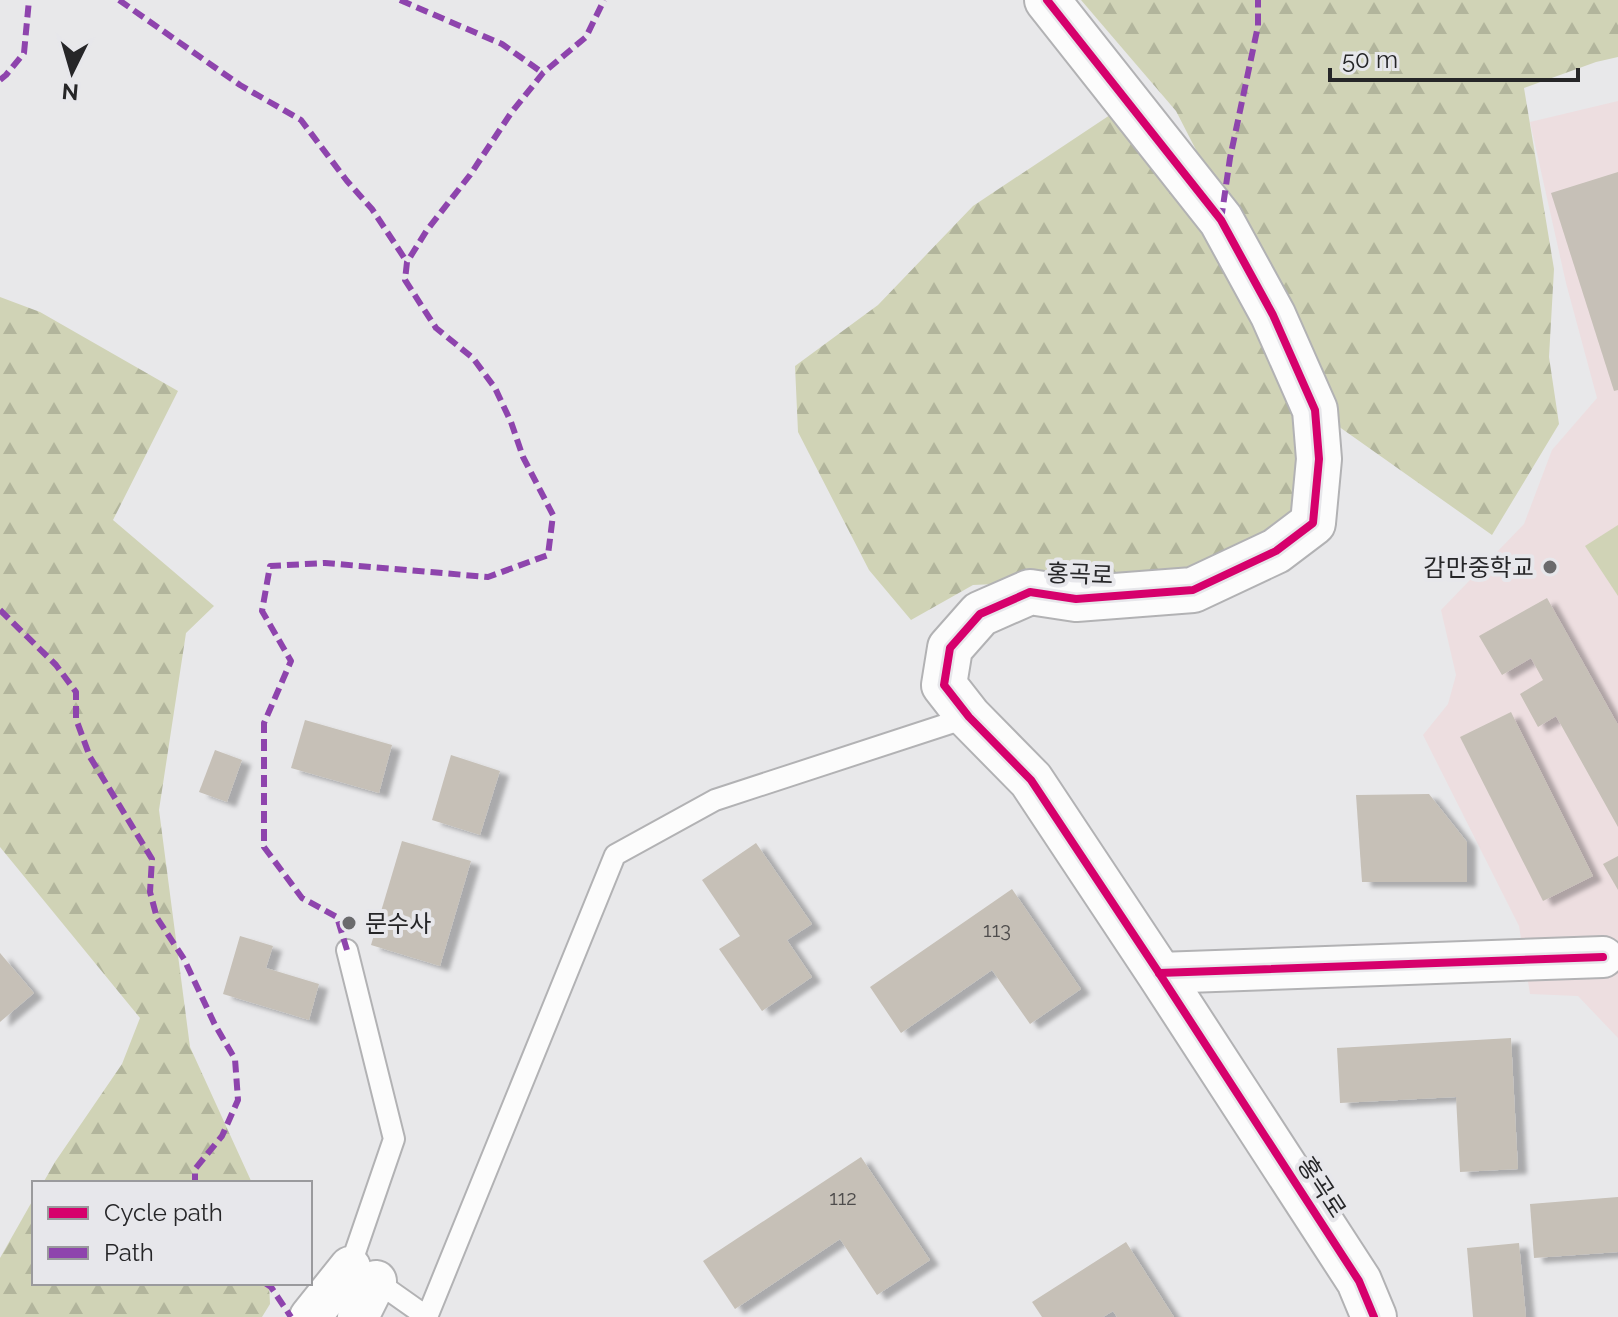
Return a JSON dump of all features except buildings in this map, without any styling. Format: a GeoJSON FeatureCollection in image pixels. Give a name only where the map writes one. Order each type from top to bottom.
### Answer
{"type":"FeatureCollection","features":[{"type":"Feature","properties":{"kind":"street","name":"홍곡로"},"geometry":{"type":"LineString","coordinates":[[1047,0],[1221,220],[1273,315],[1315,410],[1319,459],[1313,523],[1276,551],[1193,590],[1076,599],[1030,592],[980,614],[950,648],[944,685],[969,717],[1031,780],[1359,1281],[1374,1317]]}},
{"type":"Feature","properties":{"kind":"street"},"geometry":{"type":"LineString","coordinates":[[1159,973],[1603,957]]}},
{"type":"Feature","properties":{"kind":"street"},"geometry":{"type":"LineString","coordinates":[[310,1317],[363,1274]]}},
{"type":"Feature","properties":{"kind":"street"},"geometry":{"type":"LineString","coordinates":[[358,1317],[363,1274]]}},
{"type":"Feature","properties":{"kind":"lane"},"geometry":{"type":"LineString","coordinates":[[347,950],[394,1139],[363,1274],[427,1317],[615,855],[715,800],[969,717]]}},
{"type":"Feature","properties":{"kind":"shaded area","name":"감만중학교"},"geometry":{"type":"Polygon","coordinates":[[[1618,101],[1618,1038],[1578,996],[1530,994],[1519,926],[1423,735],[1448,704],[1456,675],[1441,610],[1524,524],[1552,450],[1597,398],[1566,283],[1530,122],[1618,101]]]}},
{"type":"Feature","properties":{"kind":"green space"},"geometry":{"type":"Polygon","coordinates":[[[1081,0],[1618,0],[1618,57],[1524,88],[1554,269],[1549,357],[1559,424],[1492,535],[1338,426],[1176,111],[1081,0]]]}},
{"type":"Feature","properties":{"kind":"green space"},"geometry":{"type":"Polygon","coordinates":[[[1110,115],[1206,230],[1293,398],[1307,504],[1201,575],[973,585],[911,620],[869,570],[798,432],[795,366],[878,305],[973,206],[1110,115]]]}},
{"type":"Feature","properties":{"kind":"green space"},"geometry":{"type":"Polygon","coordinates":[[[0,297],[40,312],[178,391],[113,520],[214,606],[186,633],[159,810],[190,1047],[251,1181],[44,1181],[122,1064],[140,1018],[0,847],[0,297]]]}},
{"type":"Feature","properties":{"kind":"green space"},"geometry":{"type":"Polygon","coordinates":[[[1618,525],[1618,596],[1585,546],[1618,525]]]}},
{"type":"Feature","properties":{"kind":"green space"},"geometry":{"type":"Polygon","coordinates":[[[32,1202],[32,1285],[269,1285],[270,1304],[262,1317],[0,1317],[0,1258],[32,1202]]]}},
{"type":"Feature","properties":{"kind":"marked path"},"geometry":{"type":"LineString","coordinates":[[0,80],[24,53],[29,0]]}},
{"type":"Feature","properties":{"kind":"marked path"},"geometry":{"type":"LineString","coordinates":[[119,0],[240,85],[301,120],[372,209],[407,262]]}},
{"type":"Feature","properties":{"kind":"marked path"},"geometry":{"type":"LineString","coordinates":[[400,0],[502,44],[543,73]]}},
{"type":"Feature","properties":{"kind":"marked path"},"geometry":{"type":"LineString","coordinates":[[347,950],[337,917],[302,898],[264,847],[264,723],[291,661],[262,611],[270,566],[325,563],[488,577],[548,555],[553,515],[523,457],[495,388],[473,358],[436,328],[405,280],[407,262],[427,230],[543,73],[586,37],[604,0]]}},
{"type":"Feature","properties":{"kind":"marked path"},"geometry":{"type":"LineString","coordinates":[[1221,220],[1230,158],[1258,26],[1258,0]]}},
{"type":"Feature","properties":{"kind":"marked path"},"geometry":{"type":"LineString","coordinates":[[0,610],[56,665],[76,692],[76,719],[90,757],[152,859],[150,892],[157,918],[184,959],[235,1059],[238,1100],[222,1136],[195,1169],[195,1181]]}},
{"type":"Feature","properties":{"kind":"marked path"},"geometry":{"type":"LineString","coordinates":[[268,1285],[291,1317]]}},
{"type":"Feature","properties":{"kind":"cycle path"},"geometry":{"type":"LineString","coordinates":[[1047,0],[1221,220],[1273,315],[1315,410],[1319,459],[1313,523],[1276,551],[1193,590],[1076,599],[1030,592],[980,614],[950,648],[944,685],[969,717],[1031,780],[1359,1281],[1374,1317]]}},
{"type":"Feature","properties":{"kind":"cycle path"},"geometry":{"type":"LineString","coordinates":[[1159,973],[1603,957]]}},
{"type":"Feature","properties":{"kind":"place","name":"감만중학교"},"geometry":{"type":"Point","coordinates":[1550,567]}},
{"type":"Feature","properties":{"kind":"place","name":"문수사"},"geometry":{"type":"Point","coordinates":[349,923]}}]}
